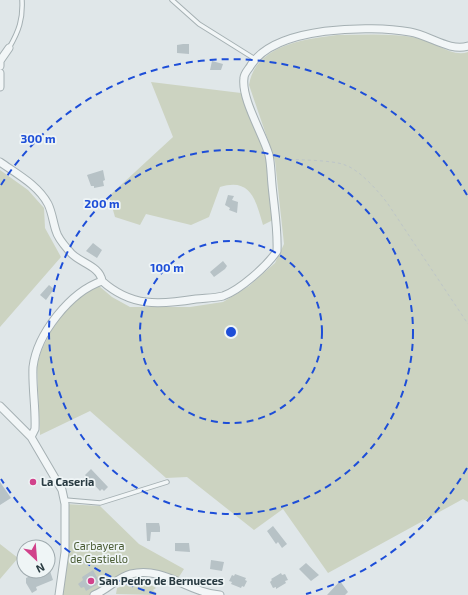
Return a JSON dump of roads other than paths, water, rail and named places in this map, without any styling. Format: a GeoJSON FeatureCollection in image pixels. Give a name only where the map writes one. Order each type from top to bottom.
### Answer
{"type":"FeatureCollection","features":[{"type":"Feature","properties":{"kind":"street"},"geometry":{"type":"LineString","coordinates":[[0,162],[32,184],[41,194],[49,205],[56,232],[63,245],[75,257],[97,270],[102,281],[116,293],[130,300],[148,303],[187,301],[223,296],[259,271],[277,251],[278,244],[269,156],[244,89],[244,76],[255,59],[271,47],[292,37],[310,33],[354,29],[401,30],[413,32],[459,48],[468,46]]}},
{"type":"Feature","properties":{"kind":"street"},"geometry":{"type":"LineString","coordinates":[[0,66],[0,61],[9,48]]}},
{"type":"Feature","properties":{"kind":"street"},"geometry":{"type":"LineString","coordinates":[[0,75],[0,87]]}},
{"type":"Feature","properties":{"kind":"street"},"geometry":{"type":"LineString","coordinates":[[31,437],[35,429],[33,369],[40,344],[62,309],[85,289],[102,281]]}},
{"type":"Feature","properties":{"kind":"street"},"geometry":{"type":"LineString","coordinates":[[0,406],[31,437],[57,479],[64,500],[65,552],[59,595]]}},
{"type":"Feature","properties":{"kind":"street"},"geometry":{"type":"LineString","coordinates":[[94,595],[129,574],[148,571],[177,580],[202,592],[220,595]]}},
{"type":"Feature","properties":{"kind":"lane"},"geometry":{"type":"LineString","coordinates":[[9,48],[18,33],[21,24],[22,0]]}},
{"type":"Feature","properties":{"kind":"lane"},"geometry":{"type":"LineString","coordinates":[[172,0],[199,24],[255,59]]}},
{"type":"Feature","properties":{"kind":"lane"},"geometry":{"type":"LineString","coordinates":[[64,500],[100,503],[167,482]]}},
{"type":"Feature","properties":{"kind":"place","name":"La Caseria"},"geometry":{"type":"Point","coordinates":[33,482]}},
{"type":"Feature","properties":{"kind":"place","name":"San Pedro de Bernueces"},"geometry":{"type":"Point","coordinates":[91,581]}},
{"type":"Feature","properties":{"kind":"park label","name":"Carbayera de Castiello"},"geometry":{"type":"Point","coordinates":[99,552]}}]}
